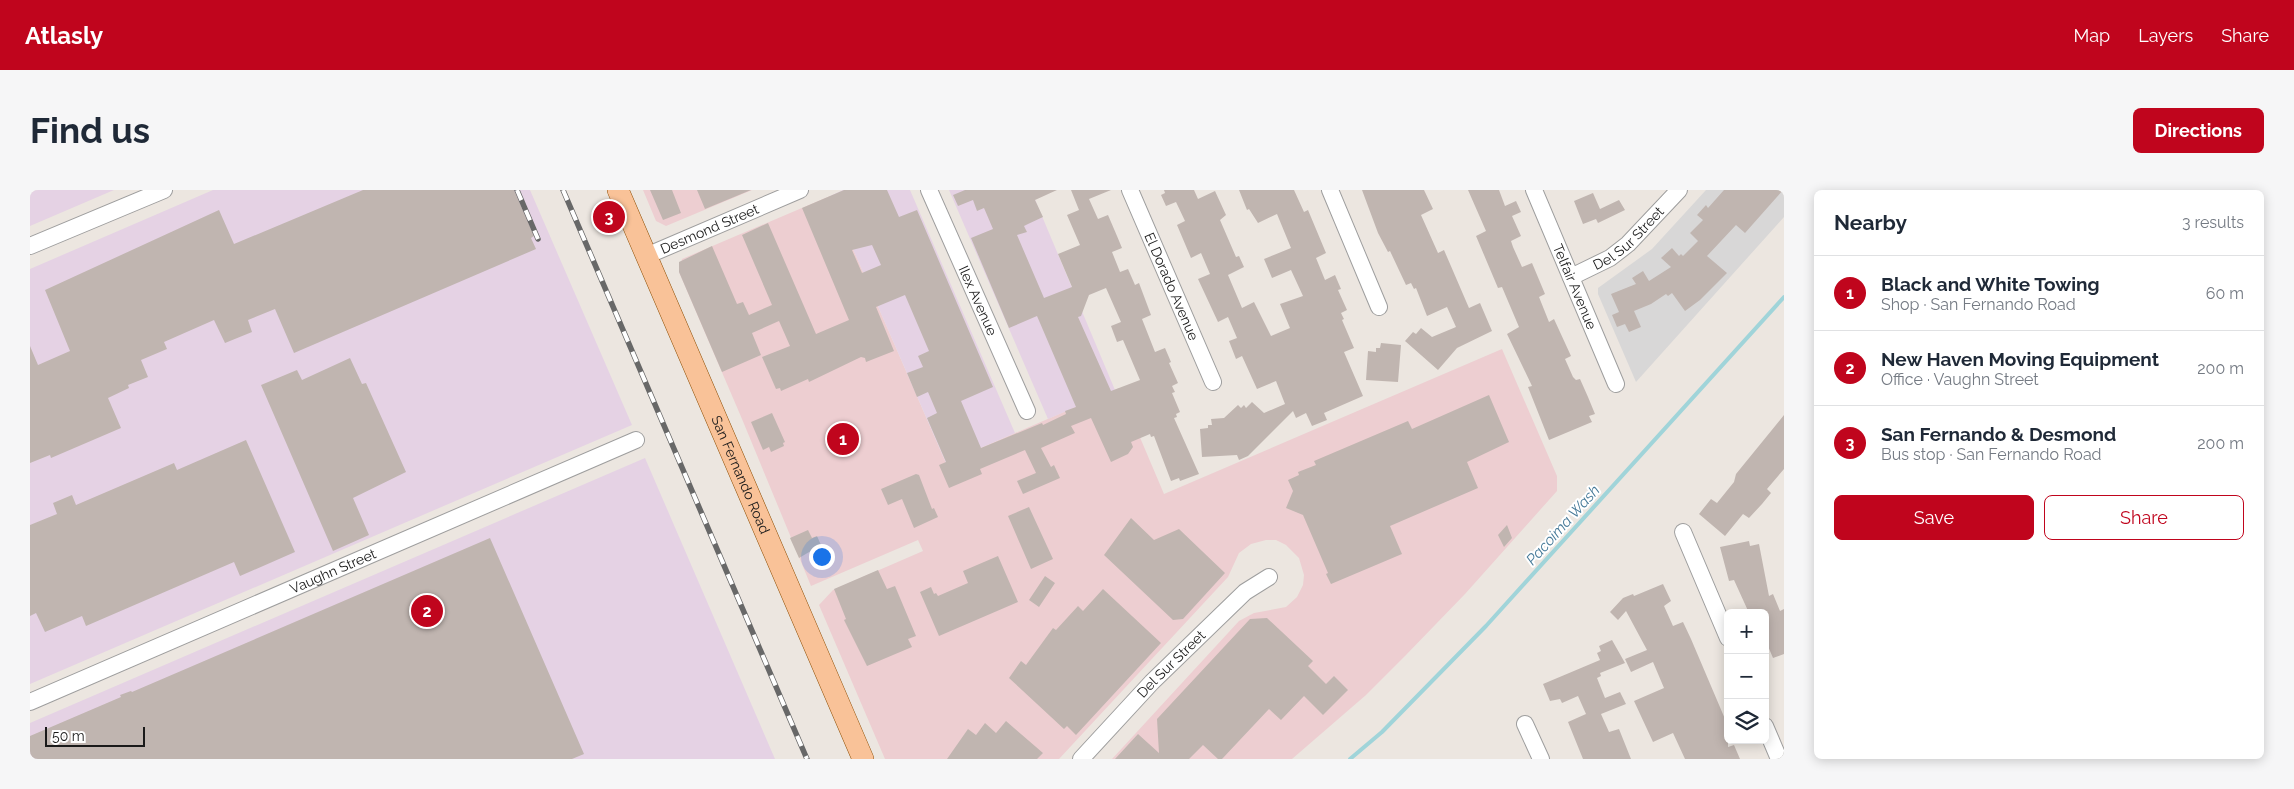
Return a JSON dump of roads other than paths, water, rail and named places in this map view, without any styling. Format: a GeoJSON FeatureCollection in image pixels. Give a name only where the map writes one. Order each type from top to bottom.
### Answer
{"type":"FeatureCollection","features":[{"type":"Feature","properties":{"kind":"main road","name":"San Fernando Road"},"geometry":{"type":"LineString","coordinates":[[618,190],[863,759]]}},
{"type":"Feature","properties":{"kind":"street"},"geometry":{"type":"LineString","coordinates":[[30,246],[164,190]]}},
{"type":"Feature","properties":{"kind":"street","name":"Desmond Street"},"geometry":{"type":"LineString","coordinates":[[646,256],[800,190]]}},
{"type":"Feature","properties":{"kind":"street","name":"Ilex Avenue"},"geometry":{"type":"LineString","coordinates":[[930,190],[1027,411]]}},
{"type":"Feature","properties":{"kind":"street","name":"El Dorado Avenue"},"geometry":{"type":"LineString","coordinates":[[1130,190],[1213,382]]}},
{"type":"Feature","properties":{"kind":"street"},"geometry":{"type":"LineString","coordinates":[[1330,190],[1379,307]]}},
{"type":"Feature","properties":{"kind":"street","name":"Telfair Avenue"},"geometry":{"type":"LineString","coordinates":[[1534,190],[1616,384]]}},
{"type":"Feature","properties":{"kind":"street","name":"Del Sur Street"},"geometry":{"type":"LineString","coordinates":[[1571,277],[1610,258],[1628,244],[1679,190]]}},
{"type":"Feature","properties":{"kind":"street","name":"Vaughn Street"},"geometry":{"type":"LineString","coordinates":[[30,702],[636,440]]}},
{"type":"Feature","properties":{"kind":"street"},"geometry":{"type":"LineString","coordinates":[[1683,532],[1724,629]]}},
{"type":"Feature","properties":{"kind":"street","name":"Del Sur Street"},"geometry":{"type":"LineString","coordinates":[[1081,759],[1152,682],[1244,592],[1269,577]]}},
{"type":"Feature","properties":{"kind":"street"},"geometry":{"type":"LineString","coordinates":[[1526,724],[1541,759]]}},
{"type":"Feature","properties":{"kind":"street"},"geometry":{"type":"LineString","coordinates":[[1769,735],[1779,759]]}},
{"type":"Feature","properties":{"kind":"waterway","name":"Pacoima Wash"},"geometry":{"type":"LineString","coordinates":[[1350,759],[1382,732],[1486,626],[1784,297]]}},
{"type":"Feature","properties":{"kind":"railway"},"geometry":{"type":"LineString","coordinates":[[517,190],[538,239]]}},
{"type":"Feature","properties":{"kind":"railway"},"geometry":{"type":"LineString","coordinates":[[563,190],[807,759]]}},
{"type":"Feature","properties":{"kind":"place","name":"San Fernando & Desmond"},"geometry":{"type":"Point","coordinates":[609,217]}},
{"type":"Feature","properties":{"kind":"place","name":"Black and White Towing"},"geometry":{"type":"Point","coordinates":[843,439]}},
{"type":"Feature","properties":{"kind":"place","name":"New Haven Moving Equipment"},"geometry":{"type":"Point","coordinates":[427,611]}}]}
